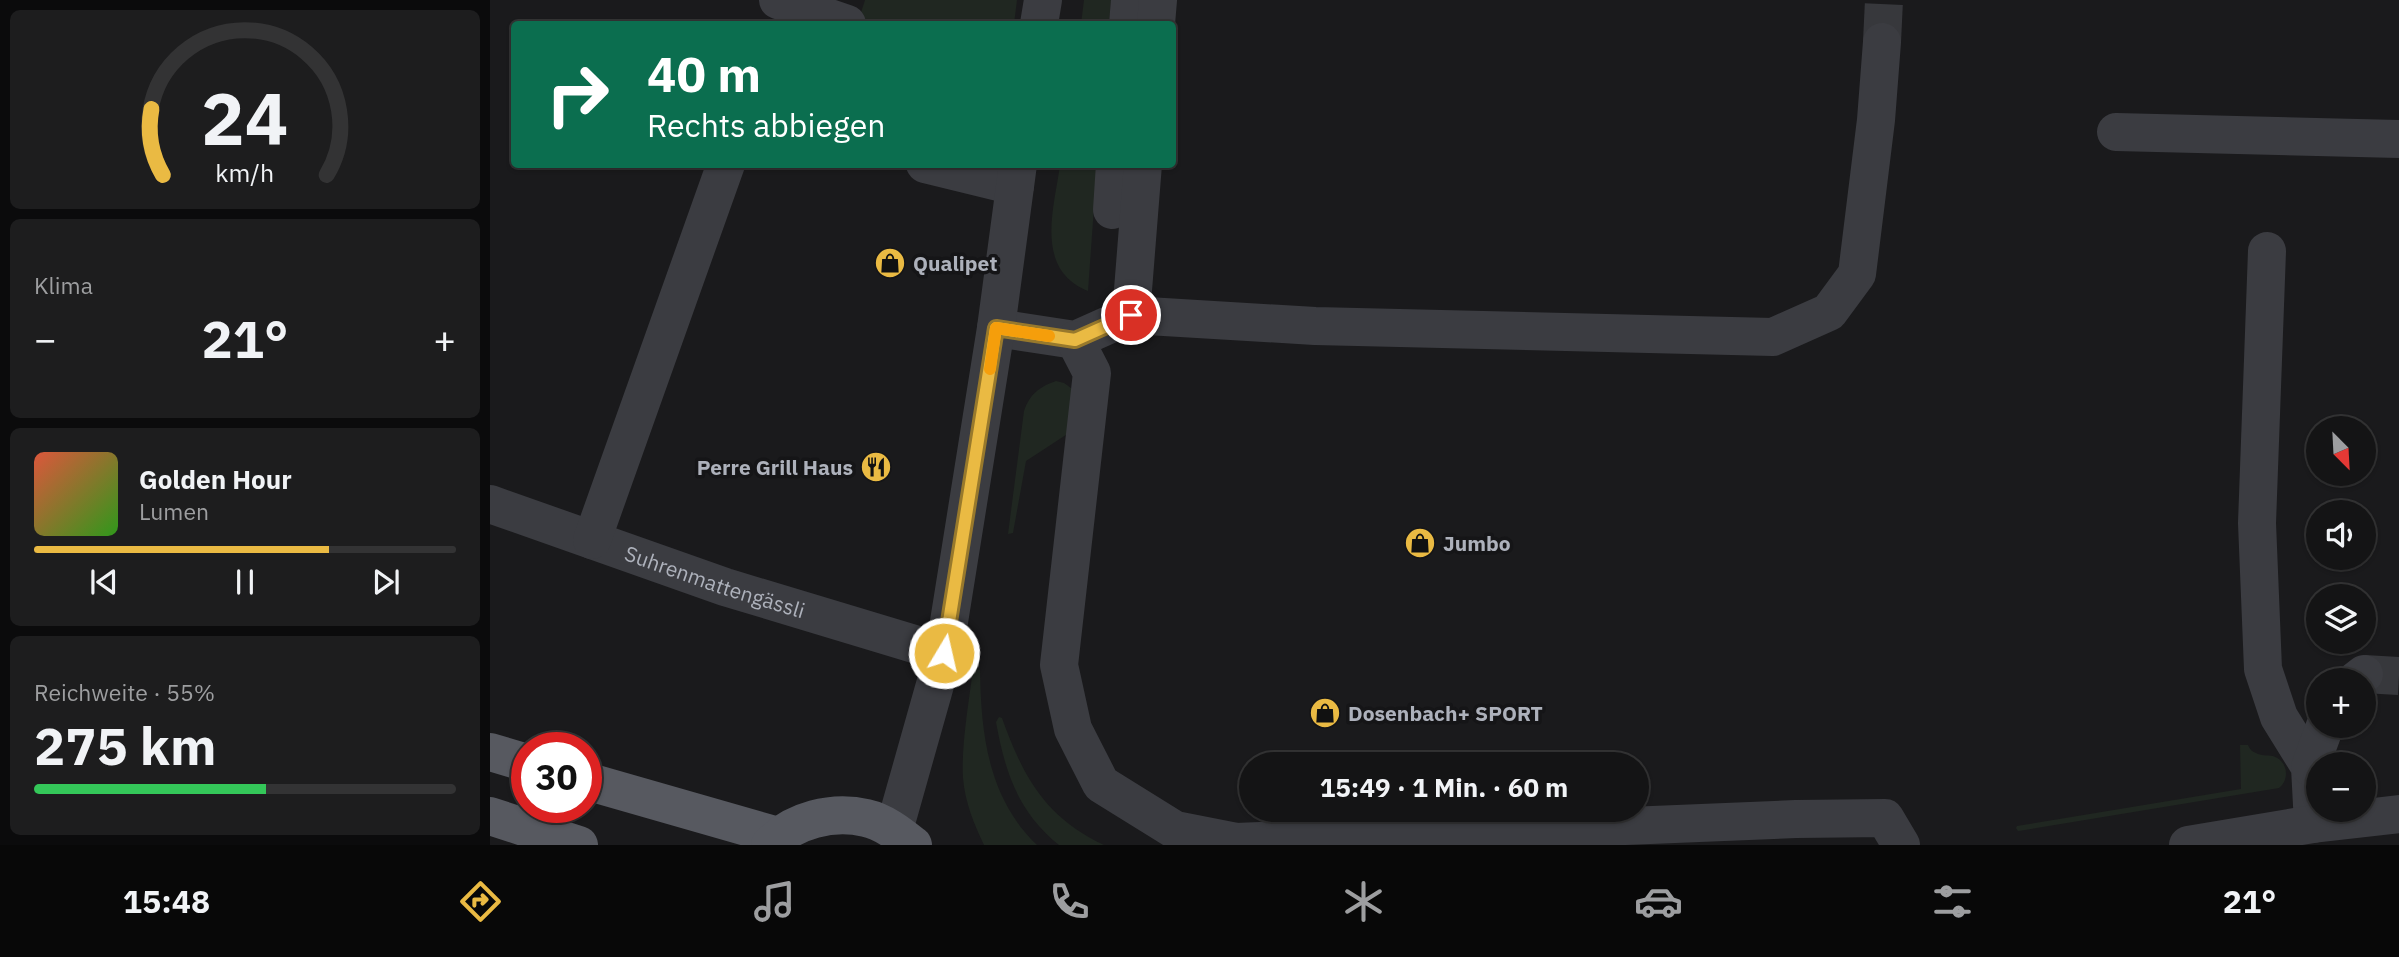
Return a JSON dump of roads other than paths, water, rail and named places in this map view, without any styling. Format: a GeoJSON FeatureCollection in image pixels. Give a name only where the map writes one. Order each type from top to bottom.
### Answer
{"type":"FeatureCollection","features":[{"type":"Feature","properties":{"kind":"main road"},"geometry":{"type":"LineString","coordinates":[[490,752],[511,758]]}},
{"type":"Feature","properties":{"kind":"main road"},"geometry":{"type":"LineString","coordinates":[[602,786],[774,841],[805,822],[835,815],[866,818],[904,838]]}},
{"type":"Feature","properties":{"kind":"main road"},"geometry":{"type":"LineString","coordinates":[[490,816],[578,845]]}},
{"type":"Feature","properties":{"kind":"street"},"geometry":{"type":"LineString","coordinates":[[778,0],[838,21]]}},
{"type":"Feature","properties":{"kind":"street"},"geometry":{"type":"LineString","coordinates":[[1040,21],[1043,0]]}},
{"type":"Feature","properties":{"kind":"street"},"geometry":{"type":"LineString","coordinates":[[1128,21],[1130,0]]}},
{"type":"Feature","properties":{"kind":"street"},"geometry":{"type":"LineString","coordinates":[[1156,21],[1158,0]]}},
{"type":"Feature","properties":{"kind":"street"},"geometry":{"type":"LineString","coordinates":[[996,328],[1075,340],[1131,315],[1341,327],[1773,337],[1829,312],[1857,274],[1882,42]]}},
{"type":"Feature","properties":{"kind":"street"},"geometry":{"type":"LineString","coordinates":[[2116,132],[2399,139]]}},
{"type":"Feature","properties":{"kind":"street"},"geometry":{"type":"LineString","coordinates":[[592,540],[725,168]]}},
{"type":"Feature","properties":{"kind":"street"},"geometry":{"type":"LineString","coordinates":[[904,838],[944,653],[996,328],[1016,175],[958,168]]}},
{"type":"Feature","properties":{"kind":"street"},"geometry":{"type":"LineString","coordinates":[[1112,210],[1115,168]]}},
{"type":"Feature","properties":{"kind":"street"},"geometry":{"type":"LineString","coordinates":[[1131,315],[1143,168]]}},
{"type":"Feature","properties":{"kind":"street"},"geometry":{"type":"LineString","coordinates":[[2267,251],[2257,523],[2263,669],[2279,717],[2306,761]]}},
{"type":"Feature","properties":{"kind":"street"},"geometry":{"type":"LineString","coordinates":[[1075,340],[1092,373],[1059,665],[1073,729],[1101,784],[1175,830],[1236,842],[1796,819],[1885,818],[1901,845]]}},
{"type":"Feature","properties":{"kind":"street","name":"Suhrenmattengässli"},"geometry":{"type":"LineString","coordinates":[[490,503],[726,587],[944,653]]}},
{"type":"Feature","properties":{"kind":"street"},"geometry":{"type":"LineString","coordinates":[[2188,845],[2313,824],[2399,814]]}},
{"type":"Feature","properties":{"kind":"tunnel"},"geometry":{"type":"LineString","coordinates":[[1882,42],[1884,0]]}},
{"type":"Feature","properties":{"kind":"tunnel"},"geometry":{"type":"LineString","coordinates":[[2376,675],[2399,676]]}},
{"type":"Feature","properties":{"kind":"place","name":"Qualipet"},"geometry":{"type":"Point","coordinates":[890,263]}},
{"type":"Feature","properties":{"kind":"place","name":"Perre Grill Haus"},"geometry":{"type":"Point","coordinates":[876,467]}},
{"type":"Feature","properties":{"kind":"place","name":"Jumbo"},"geometry":{"type":"Point","coordinates":[1420,543]}},
{"type":"Feature","properties":{"kind":"place","name":"Dosenbach+ SPORT"},"geometry":{"type":"Point","coordinates":[1325,713]}}]}
